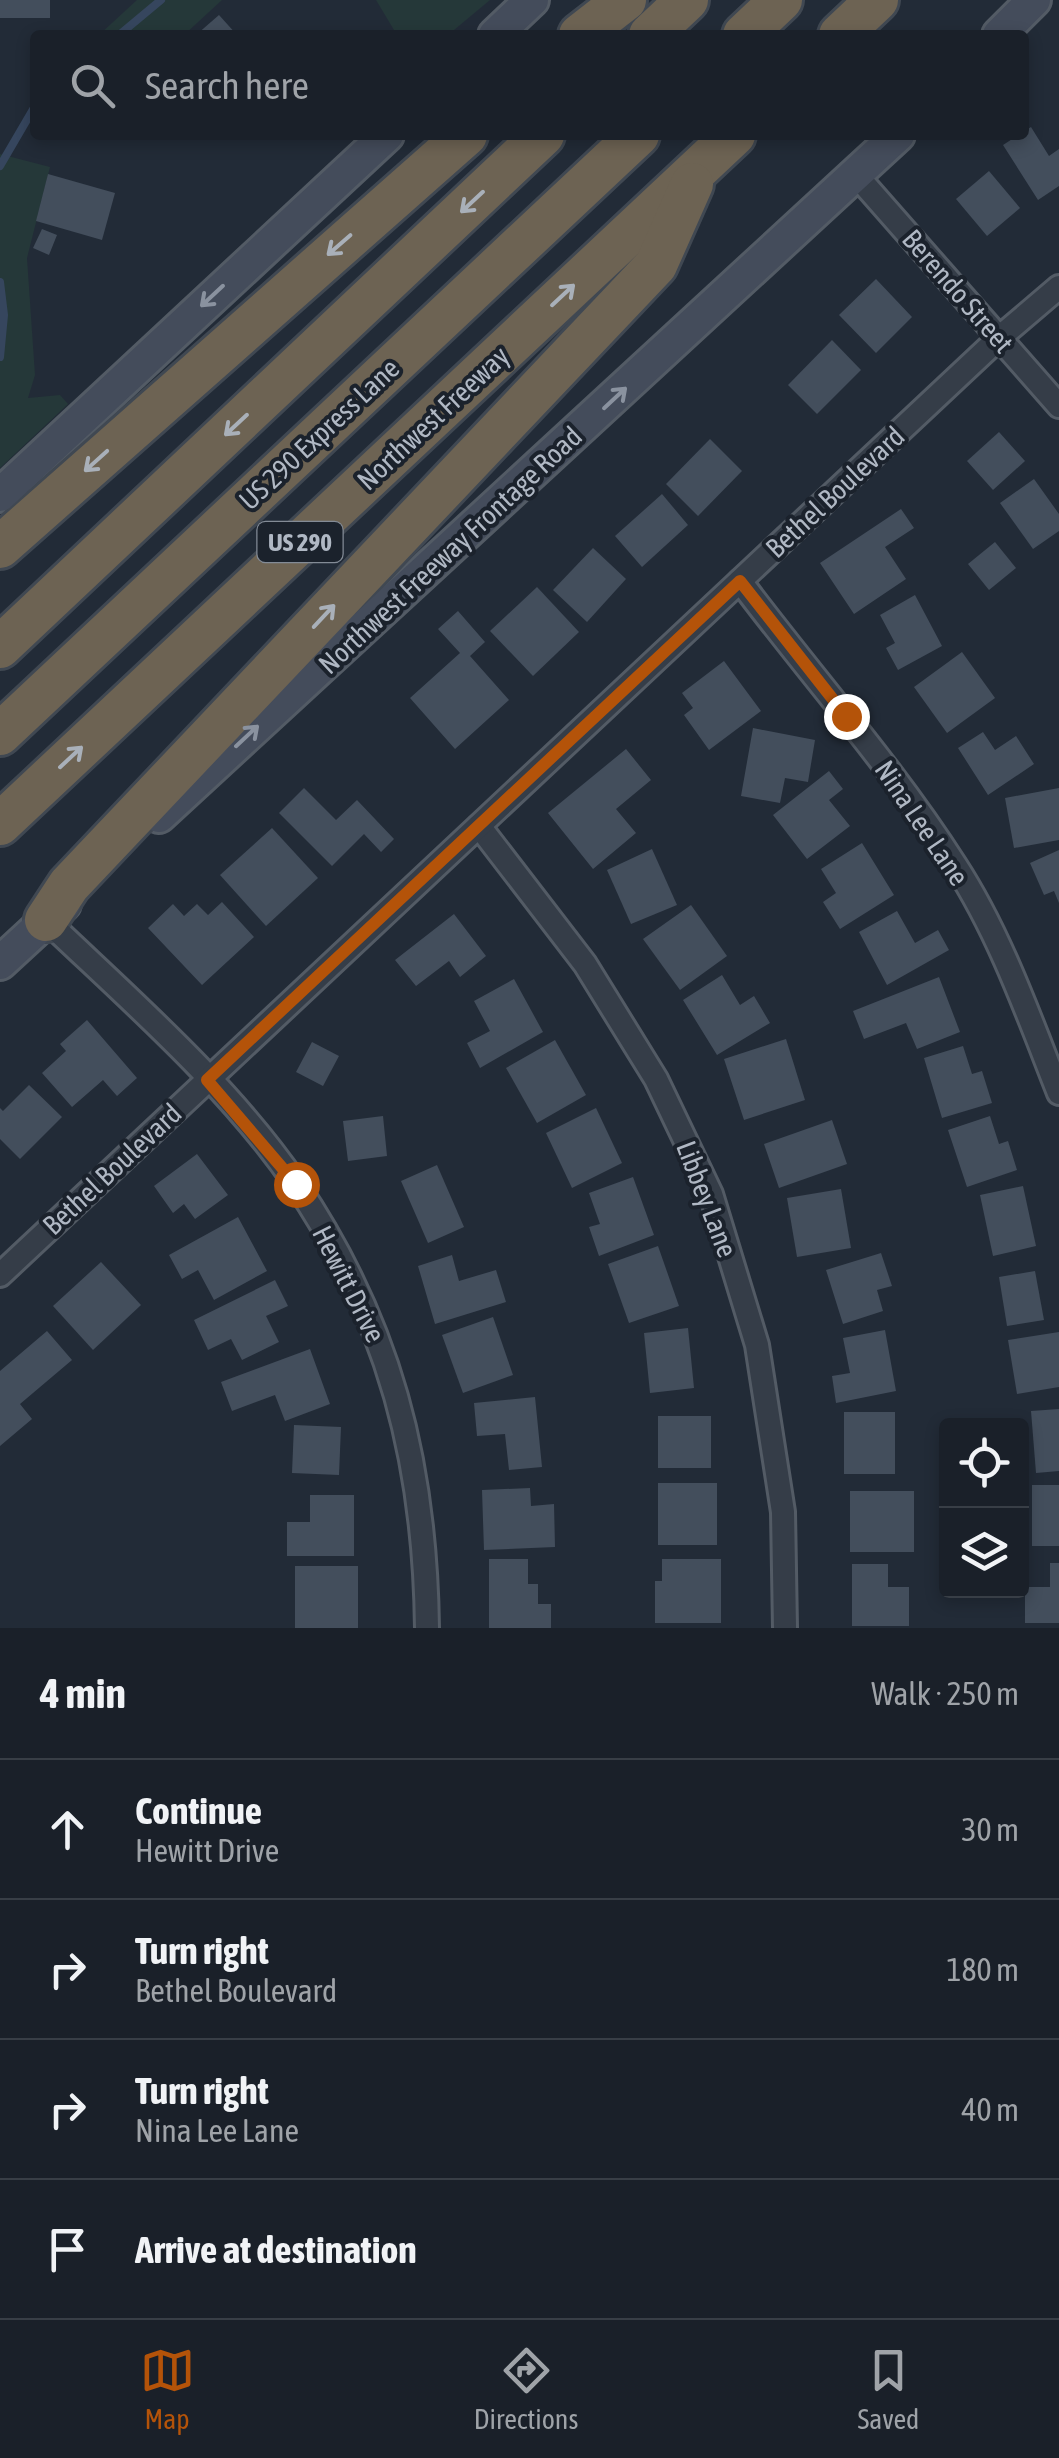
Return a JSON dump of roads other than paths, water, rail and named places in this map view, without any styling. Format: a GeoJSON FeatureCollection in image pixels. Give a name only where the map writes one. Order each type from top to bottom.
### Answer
{"type":"FeatureCollection","features":[{"type":"Feature","properties":{"kind":"highway"},"geometry":{"type":"LineString","coordinates":[[586,30],[624,0]]}},
{"type":"Feature","properties":{"kind":"highway"},"geometry":{"type":"LineString","coordinates":[[655,30],[687,0]]}},
{"type":"Feature","properties":{"kind":"highway"},"geometry":{"type":"LineString","coordinates":[[749,30],[782,0]]}},
{"type":"Feature","properties":{"kind":"highway"},"geometry":{"type":"LineString","coordinates":[[845,30],[877,0]]}},
{"type":"Feature","properties":{"kind":"highway"},"geometry":{"type":"LineString","coordinates":[[0,546],[460,140]]}},
{"type":"Feature","properties":{"kind":"highway"},"geometry":{"type":"LineString","coordinates":[[0,646],[539,140]]}},
{"type":"Feature","properties":{"kind":"highway","name":"US 290 Express Lane"},"geometry":{"type":"LineString","coordinates":[[0,734],[633,140]]}},
{"type":"Feature","properties":{"kind":"highway","name":"Northwest Freeway"},"geometry":{"type":"LineString","coordinates":[[0,824],[729,140]]}},
{"type":"Feature","properties":{"kind":"highway"},"geometry":{"type":"LineString","coordinates":[[46,920],[69,885],[656,265],[700,167]]}},
{"type":"Feature","properties":{"kind":"main road"},"geometry":{"type":"LineString","coordinates":[[500,30],[532,0]]}},
{"type":"Feature","properties":{"kind":"main road"},"geometry":{"type":"LineString","coordinates":[[1004,30],[1034,0]]}},
{"type":"Feature","properties":{"kind":"main road"},"geometry":{"type":"LineString","coordinates":[[0,495],[382,140]]}},
{"type":"Feature","properties":{"kind":"main road","name":"Northwest Freeway Frontage Road"},"geometry":{"type":"LineString","coordinates":[[0,963],[893,140]]}},
{"type":"Feature","properties":{"kind":"street","name":"Berendo Street"},"geometry":{"type":"LineString","coordinates":[[857,176],[970,310],[1059,406]]}},
{"type":"Feature","properties":{"kind":"street","name":"Bethel Boulevard"},"geometry":{"type":"LineString","coordinates":[[0,1275],[1059,287]]}},
{"type":"Feature","properties":{"kind":"street","name":"Nina Lee Lane"},"geometry":{"type":"LineString","coordinates":[[740,581],[897,782],[958,868],[1020,995],[1059,1093]]}},
{"type":"Feature","properties":{"kind":"street","name":"Libbey Lane"},"geometry":{"type":"LineString","coordinates":[[479,826],[585,964],[656,1079],[711,1194],[757,1346],[783,1512],[784,1628]]}},
{"type":"Feature","properties":{"kind":"street","name":"Hewitt Drive"},"geometry":{"type":"LineString","coordinates":[[46,920],[207,1080],[296,1184],[345,1266],[381,1345],[412,1452],[426,1540],[427,1628]]}},
{"type":"Feature","properties":{"kind":"waterway"},"geometry":{"type":"LineString","coordinates":[[125,30],[161,0]]}},
{"type":"Feature","properties":{"kind":"waterway"},"geometry":{"type":"LineString","coordinates":[[0,166],[30,115]]}},
{"type":"Feature","properties":{"kind":"waterway"},"geometry":{"type":"LineString","coordinates":[[0,282],[4,315],[0,357]]}}]}
